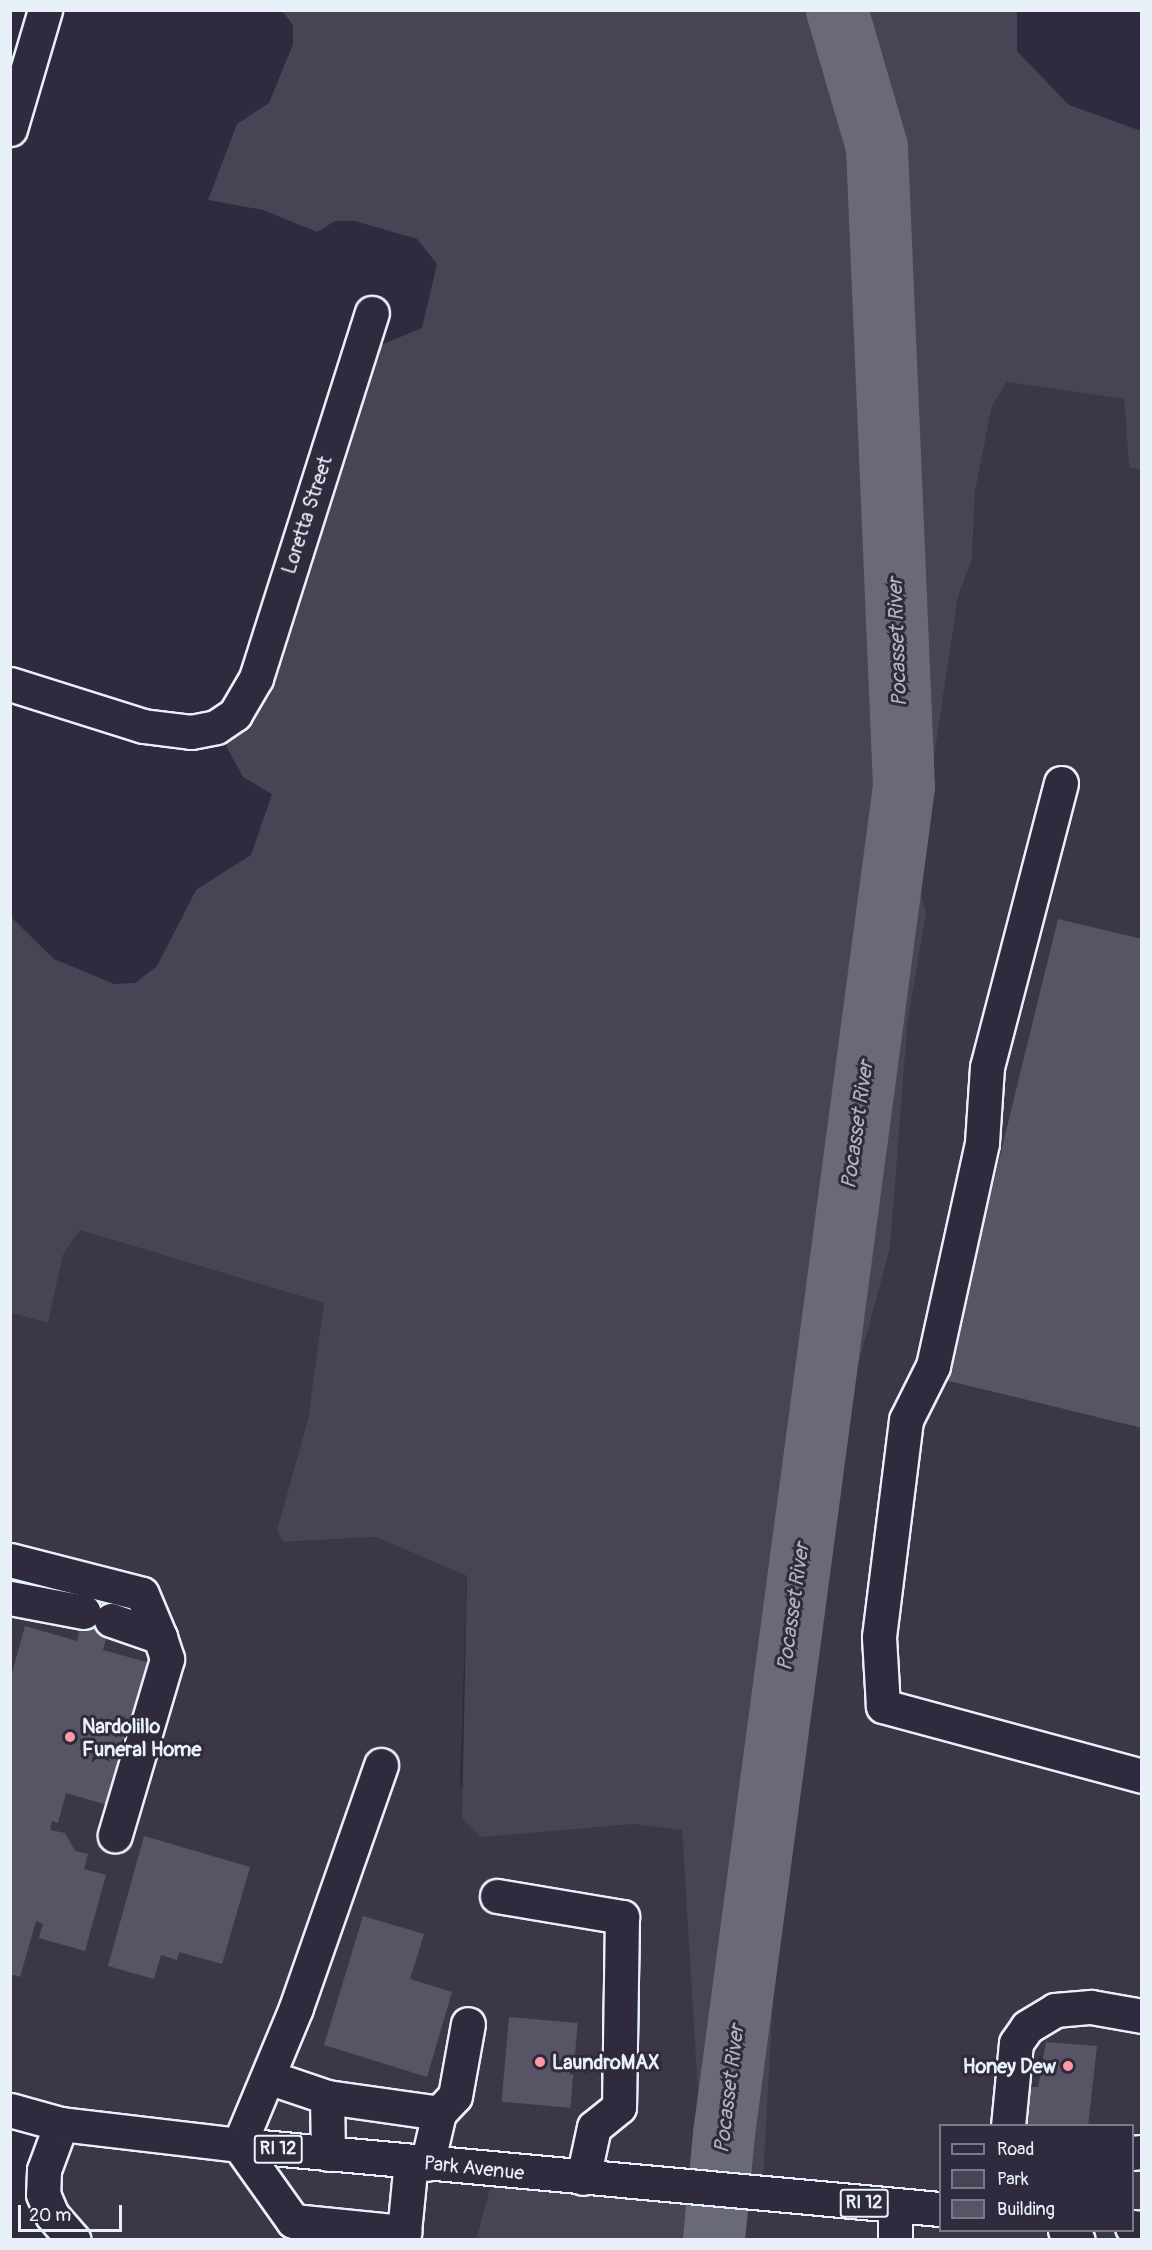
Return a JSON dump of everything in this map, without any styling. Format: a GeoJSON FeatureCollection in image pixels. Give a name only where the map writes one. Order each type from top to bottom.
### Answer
{"type":"FeatureCollection","features":[{"type":"Feature","properties":{"kind":"main road"},"geometry":{"type":"LineString","coordinates":[[10,129],[45,10]]}},
{"type":"Feature","properties":{"kind":"main road","name":"Loretta Street"},"geometry":{"type":"LineString","coordinates":[[10,684],[143,726],[182,731],[216,727],[235,714],[256,678],[372,313]]}},
{"type":"Feature","properties":{"kind":"main road"},"geometry":{"type":"LineString","coordinates":[[1061,783],[987,1067],[982,1143],[933,1366],[906,1420],[879,1636],[883,1706],[1142,1776]]}},
{"type":"Feature","properties":{"kind":"main road"},"geometry":{"type":"LineString","coordinates":[[10,1560],[142,1594],[160,1638],[167,1659],[115,1835]]}},
{"type":"Feature","properties":{"kind":"main road"},"geometry":{"type":"LineString","coordinates":[[10,1598],[97,1616],[160,1638]]}},
{"type":"Feature","properties":{"kind":"main road"},"geometry":{"type":"LineString","coordinates":[[381,1765],[268,2077],[239,2145],[292,2221],[404,2232],[419,2162],[439,2113],[455,2096],[468,2024]]}},
{"type":"Feature","properties":{"kind":"main road"},"geometry":{"type":"LineString","coordinates":[[497,1896],[621,1917],[619,2107],[594,2127],[583,2178]]}},
{"type":"Feature","properties":{"kind":"main road"},"geometry":{"type":"LineString","coordinates":[[1008,2124],[1014,2053],[1027,2027],[1055,2010],[1091,2007],[1142,2016]]}},
{"type":"Feature","properties":{"kind":"main road"},"geometry":{"type":"LineString","coordinates":[[268,2077],[327,2097],[439,2113]]}},
{"type":"Feature","properties":{"kind":"main road"},"geometry":{"type":"LineString","coordinates":[[327,2097],[328,2154]]}},
{"type":"Feature","properties":{"kind":"main road","name":"Park Avenue"},"geometry":{"type":"LineString","coordinates":[[10,2110],[61,2124],[239,2145],[939,2209]]}},
{"type":"Feature","properties":{"kind":"main road"},"geometry":{"type":"LineString","coordinates":[[61,2124],[44,2170],[44,2194],[52,2215],[74,2240]]}},
{"type":"Feature","properties":{"kind":"main road"},"geometry":{"type":"LineString","coordinates":[[895,2205],[895,2240]]}},
{"type":"Feature","properties":{"kind":"shaded area"},"geometry":{"type":"Polygon","coordinates":[[[1026,381],[1124,399],[1129,467],[1141,470],[1141,2239],[737,2240],[741,2187],[763,2184],[788,1732],[827,1480],[890,1249],[908,1019],[925,912],[916,879],[958,597],[972,559],[975,492],[992,406],[1007,382],[1026,381]]]}},
{"type":"Feature","properties":{"kind":"shaded area"},"geometry":{"type":"Polygon","coordinates":[[[80,1230],[325,1303],[308,1419],[277,1530],[283,1542],[376,1537],[467,1576],[460,1786],[682,1830],[698,2096],[690,2167],[684,2178],[493,2177],[476,2239],[67,2240],[51,2216],[55,2126],[11,2107],[10,1313],[48,1323],[63,1255],[80,1230]]]}},
{"type":"Feature","properties":{"kind":"green space"},"geometry":{"type":"Polygon","coordinates":[[[282,11],[1017,11],[1017,51],[1069,105],[1141,131],[1141,470],[1129,467],[1124,399],[1007,382],[992,406],[975,492],[972,559],[958,597],[916,879],[926,912],[908,1019],[890,1249],[827,1480],[788,1732],[763,2184],[741,2187],[737,2239],[476,2239],[493,2177],[684,2178],[690,2167],[698,2096],[682,1830],[633,1824],[481,1837],[462,1818],[467,1576],[376,1537],[283,1542],[277,1530],[308,1419],[324,1303],[80,1230],[63,1255],[48,1323],[11,1313],[10,916],[54,959],[114,984],[135,983],[157,966],[196,890],[251,855],[272,794],[243,777],[216,727],[239,710],[354,356],[422,328],[437,264],[417,239],[355,221],[335,221],[317,232],[263,210],[208,200],[237,124],[269,103],[293,44],[293,25],[282,11]]]}},
{"type":"Feature","properties":{"kind":"building"},"geometry":{"type":"Polygon","coordinates":[[[1058,919],[1142,939],[1142,1428],[945,1380],[1058,919]]]}},
{"type":"Feature","properties":{"kind":"building","name":"Nardolillo Funeral Home"},"geometry":{"type":"Polygon","coordinates":[[[88,1598],[115,1605],[103,1650],[150,1663],[111,1806],[66,1793],[58,1823],[52,1821],[50,1830],[65,1833],[75,1851],[88,1854],[84,1869],[106,1875],[85,1951],[39,1938],[43,1924],[36,1921],[20,1977],[10,1974],[10,1680],[25,1626],[77,1641],[88,1598]]]}},
{"type":"Feature","properties":{"kind":"building"},"geometry":{"type":"Polygon","coordinates":[[[144,1836],[250,1867],[222,1964],[179,1952],[177,1960],[161,1955],[154,1979],[108,1966],[144,1836]]]}},
{"type":"Feature","properties":{"kind":"building"},"geometry":{"type":"Polygon","coordinates":[[[363,1916],[424,1934],[410,1979],[452,1992],[427,2077],[324,2045],[363,1916]]]}},
{"type":"Feature","properties":{"kind":"building","name":"LaundroMAX"},"geometry":{"type":"Polygon","coordinates":[[[509,2017],[578,2023],[570,2108],[502,2102],[509,2017]]]}},
{"type":"Feature","properties":{"kind":"building","name":"Honey Dew"},"geometry":{"type":"Polygon","coordinates":[[[1046,2042],[1097,2046],[1088,2124],[1017,2124],[1018,2087],[1038,2087],[1046,2042]]]}},
{"type":"Feature","properties":{"kind":"waterway","name":"Pocasset River"},"geometry":{"type":"LineString","coordinates":[[714,2240],[724,2134],[904,787],[877,147],[837,10]]}},
{"type":"Feature","properties":{"kind":"place","name":"Nardolillo Funeral Home"},"geometry":{"type":"Point","coordinates":[70,1737]}},
{"type":"Feature","properties":{"kind":"place","name":"LaundroMAX"},"geometry":{"type":"Point","coordinates":[540,2062]}},
{"type":"Feature","properties":{"kind":"place","name":"Honey Dew"},"geometry":{"type":"Point","coordinates":[1068,2066]}}]}
